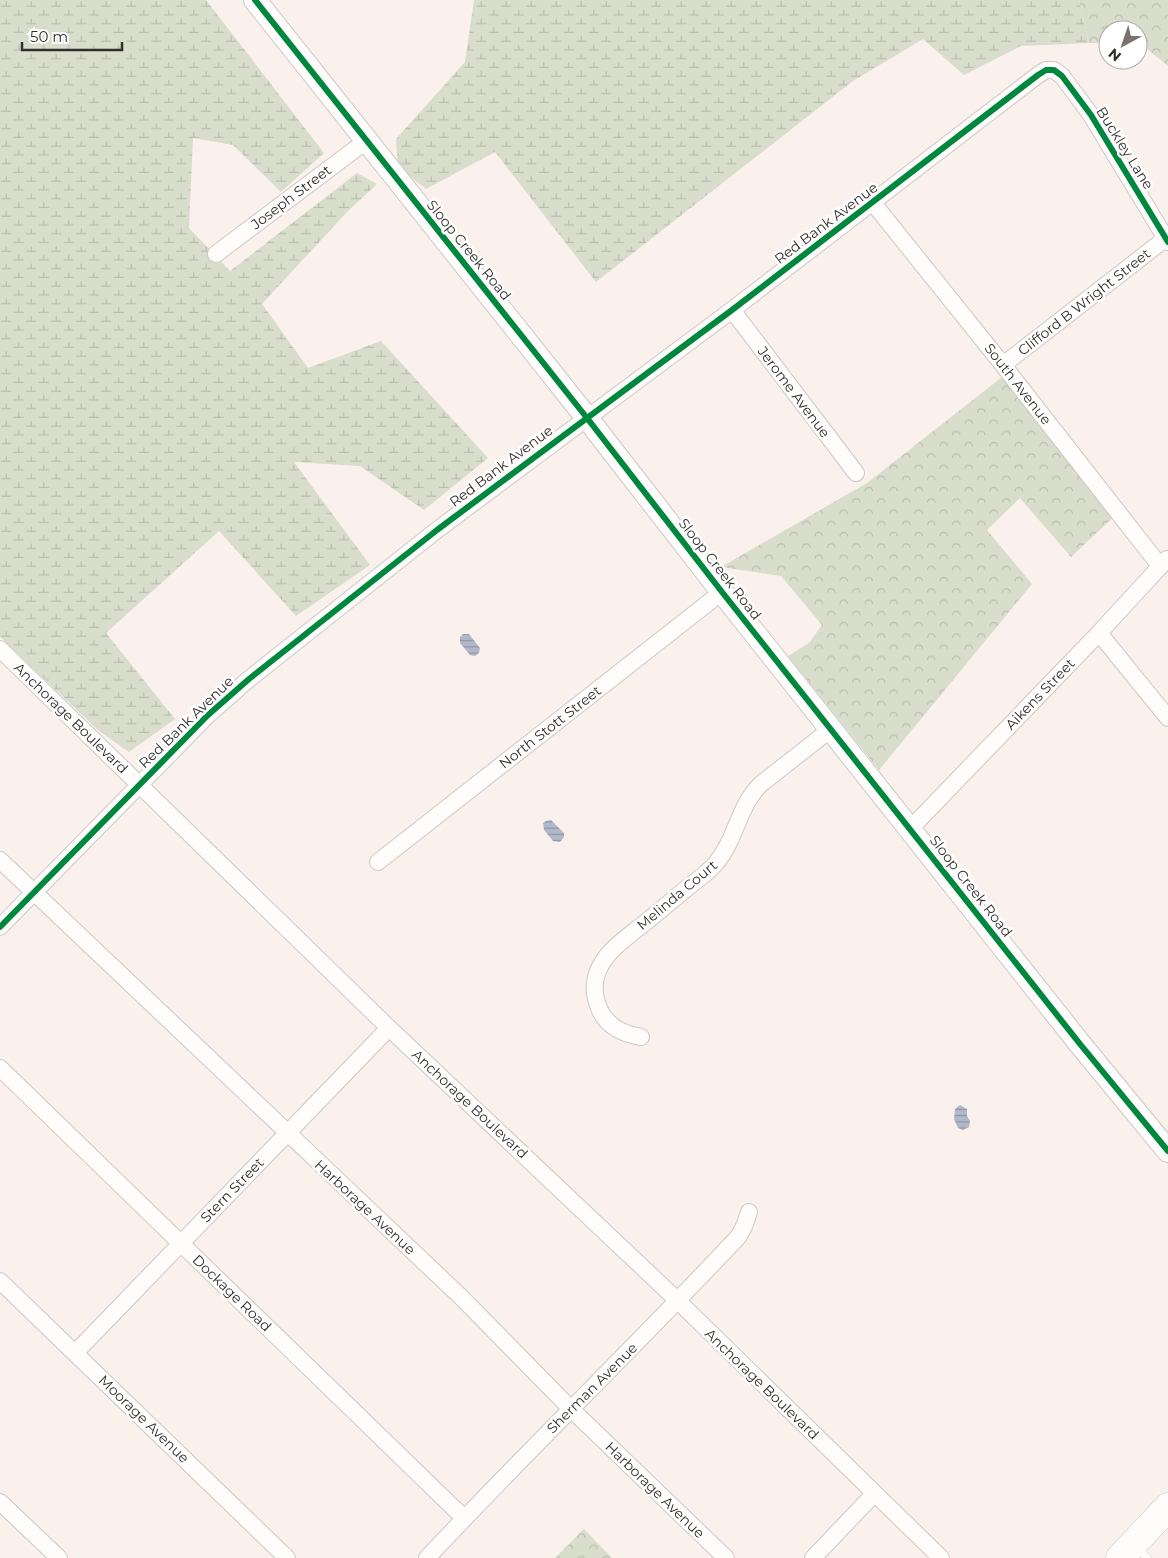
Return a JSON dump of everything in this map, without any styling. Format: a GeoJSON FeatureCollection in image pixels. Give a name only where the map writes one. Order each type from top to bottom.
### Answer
{"type":"FeatureCollection","features":[{"type":"Feature","properties":{"kind":"highway"},"geometry":{"type":"LineString","coordinates":[[1134,1553],[1167,1509]]}},
{"type":"Feature","properties":{"kind":"street","name":"Sloop Creek Road"},"geometry":{"type":"LineString","coordinates":[[254,0],[587,418],[722,592],[1074,1036],[1168,1151]]}},
{"type":"Feature","properties":{"kind":"street","name":"Red Bank Avenue"},"geometry":{"type":"LineString","coordinates":[[0,927],[208,715],[249,679],[437,530],[732,310],[1038,75],[1046,70],[1054,70]]}},
{"type":"Feature","properties":{"kind":"street","name":"Buckley Lane"},"geometry":{"type":"LineString","coordinates":[[1054,70],[1062,76],[1091,115],[1167,241]]}},
{"type":"Feature","properties":{"kind":"street","name":"Joseph Street"},"geometry":{"type":"LineString","coordinates":[[216,254],[366,140]]}},
{"type":"Feature","properties":{"kind":"street","name":"South Avenue"},"geometry":{"type":"LineString","coordinates":[[873,203],[1164,562]]}},
{"type":"Feature","properties":{"kind":"street","name":"Clifford B Wright Street"},"geometry":{"type":"LineString","coordinates":[[1003,365],[1167,241]]}},
{"type":"Feature","properties":{"kind":"street","name":"Jerome Avenue"},"geometry":{"type":"LineString","coordinates":[[732,310],[856,473]]}},
{"type":"Feature","properties":{"kind":"street","name":"Aikens Street"},"geometry":{"type":"LineString","coordinates":[[910,829],[1099,633],[1164,562]]}},
{"type":"Feature","properties":{"kind":"street","name":"North Stott Street"},"geometry":{"type":"LineString","coordinates":[[378,862],[722,592]]}},
{"type":"Feature","properties":{"kind":"street"},"geometry":{"type":"LineString","coordinates":[[1099,633],[1168,718]]}},
{"type":"Feature","properties":{"kind":"street","name":"Anchorage Boulevard"},"geometry":{"type":"LineString","coordinates":[[0,649],[390,1028],[678,1301],[941,1558]]}},
{"type":"Feature","properties":{"kind":"street","name":"Melinda Court"},"geometry":{"type":"LineString","coordinates":[[641,1037],[621,1032],[606,1019],[600,1010],[596,1000],[595,981],[603,962],[618,945],[715,864],[728,846],[751,794],[831,729]]}},
{"type":"Feature","properties":{"kind":"street","name":"Harborage Avenue"},"geometry":{"type":"LineString","coordinates":[[0,860],[462,1298],[571,1409],[726,1558]]}},
{"type":"Feature","properties":{"kind":"street","name":"Stern Street"},"geometry":{"type":"LineString","coordinates":[[75,1352],[390,1028]]}},
{"type":"Feature","properties":{"kind":"street","name":"Dockage Road"},"geometry":{"type":"LineString","coordinates":[[0,1068],[464,1518]]}},
{"type":"Feature","properties":{"kind":"street","name":"Sherman Avenue"},"geometry":{"type":"LineString","coordinates":[[427,1558],[739,1236],[748,1212]]}},
{"type":"Feature","properties":{"kind":"street","name":"Moorage Avenue"},"geometry":{"type":"LineString","coordinates":[[0,1281],[287,1558]]}},
{"type":"Feature","properties":{"kind":"street"},"geometry":{"type":"LineString","coordinates":[[813,1558],[874,1494]]}},
{"type":"Feature","properties":{"kind":"street"},"geometry":{"type":"LineString","coordinates":[[0,1502],[59,1558]]}},
{"type":"Feature","properties":{"kind":"green space"},"geometry":{"type":"Polygon","coordinates":[[[0,0],[206,0],[324,153],[281,192],[233,145],[193,138],[189,228],[230,271],[357,173],[377,184],[347,212],[262,304],[308,368],[381,341],[488,458],[424,510],[360,466],[294,462],[370,565],[296,616],[219,531],[106,633],[175,719],[129,752],[99,731],[0,637],[0,0]]]}},
{"type":"Feature","properties":{"kind":"green space"},"geometry":{"type":"Polygon","coordinates":[[[474,0],[1079,0],[1089,43],[1021,46],[964,75],[923,39],[853,81],[596,282],[495,152],[426,189],[398,167],[396,139],[465,62],[474,0]]]}},
{"type":"Feature","properties":{"kind":"green space"},"geometry":{"type":"Polygon","coordinates":[[[1079,0],[1168,0],[1168,66],[1148,50],[1148,20],[1098,20],[1098,43],[1089,43],[1079,0]]]}},
{"type":"Feature","properties":{"kind":"green space"},"geometry":{"type":"Polygon","coordinates":[[[1011,370],[1120,511],[1071,557],[1020,498],[987,530],[1032,584],[879,770],[788,656],[809,643],[822,625],[781,576],[721,567],[867,483],[1011,370]]]}},
{"type":"Feature","properties":{"kind":"green space"},"geometry":{"type":"Polygon","coordinates":[[[584,1529],[612,1558],[555,1558],[584,1529]]]}},
{"type":"Feature","properties":{"kind":"water"},"geometry":{"type":"Polygon","coordinates":[[[463,634],[469,634],[480,648],[479,653],[475,656],[470,655],[460,643],[460,637],[463,634]]]}},
{"type":"Feature","properties":{"kind":"water"},"geometry":{"type":"Polygon","coordinates":[[[551,820],[564,833],[564,837],[560,842],[553,841],[544,830],[543,823],[551,820]]]}},
{"type":"Feature","properties":{"kind":"water"},"geometry":{"type":"Polygon","coordinates":[[[960,1105],[967,1109],[967,1116],[970,1121],[969,1127],[963,1130],[958,1128],[954,1119],[955,1109],[960,1105]]]}},
{"type":"Feature","properties":{"kind":"cycle path"},"geometry":{"type":"LineString","coordinates":[[255,0],[1080,1044],[1168,1151]]}},
{"type":"Feature","properties":{"kind":"cycle path"},"geometry":{"type":"LineString","coordinates":[[0,927],[208,715],[249,679],[437,530],[732,310],[1046,70],[1054,70],[1062,76],[1091,115],[1168,242]]}}]}
